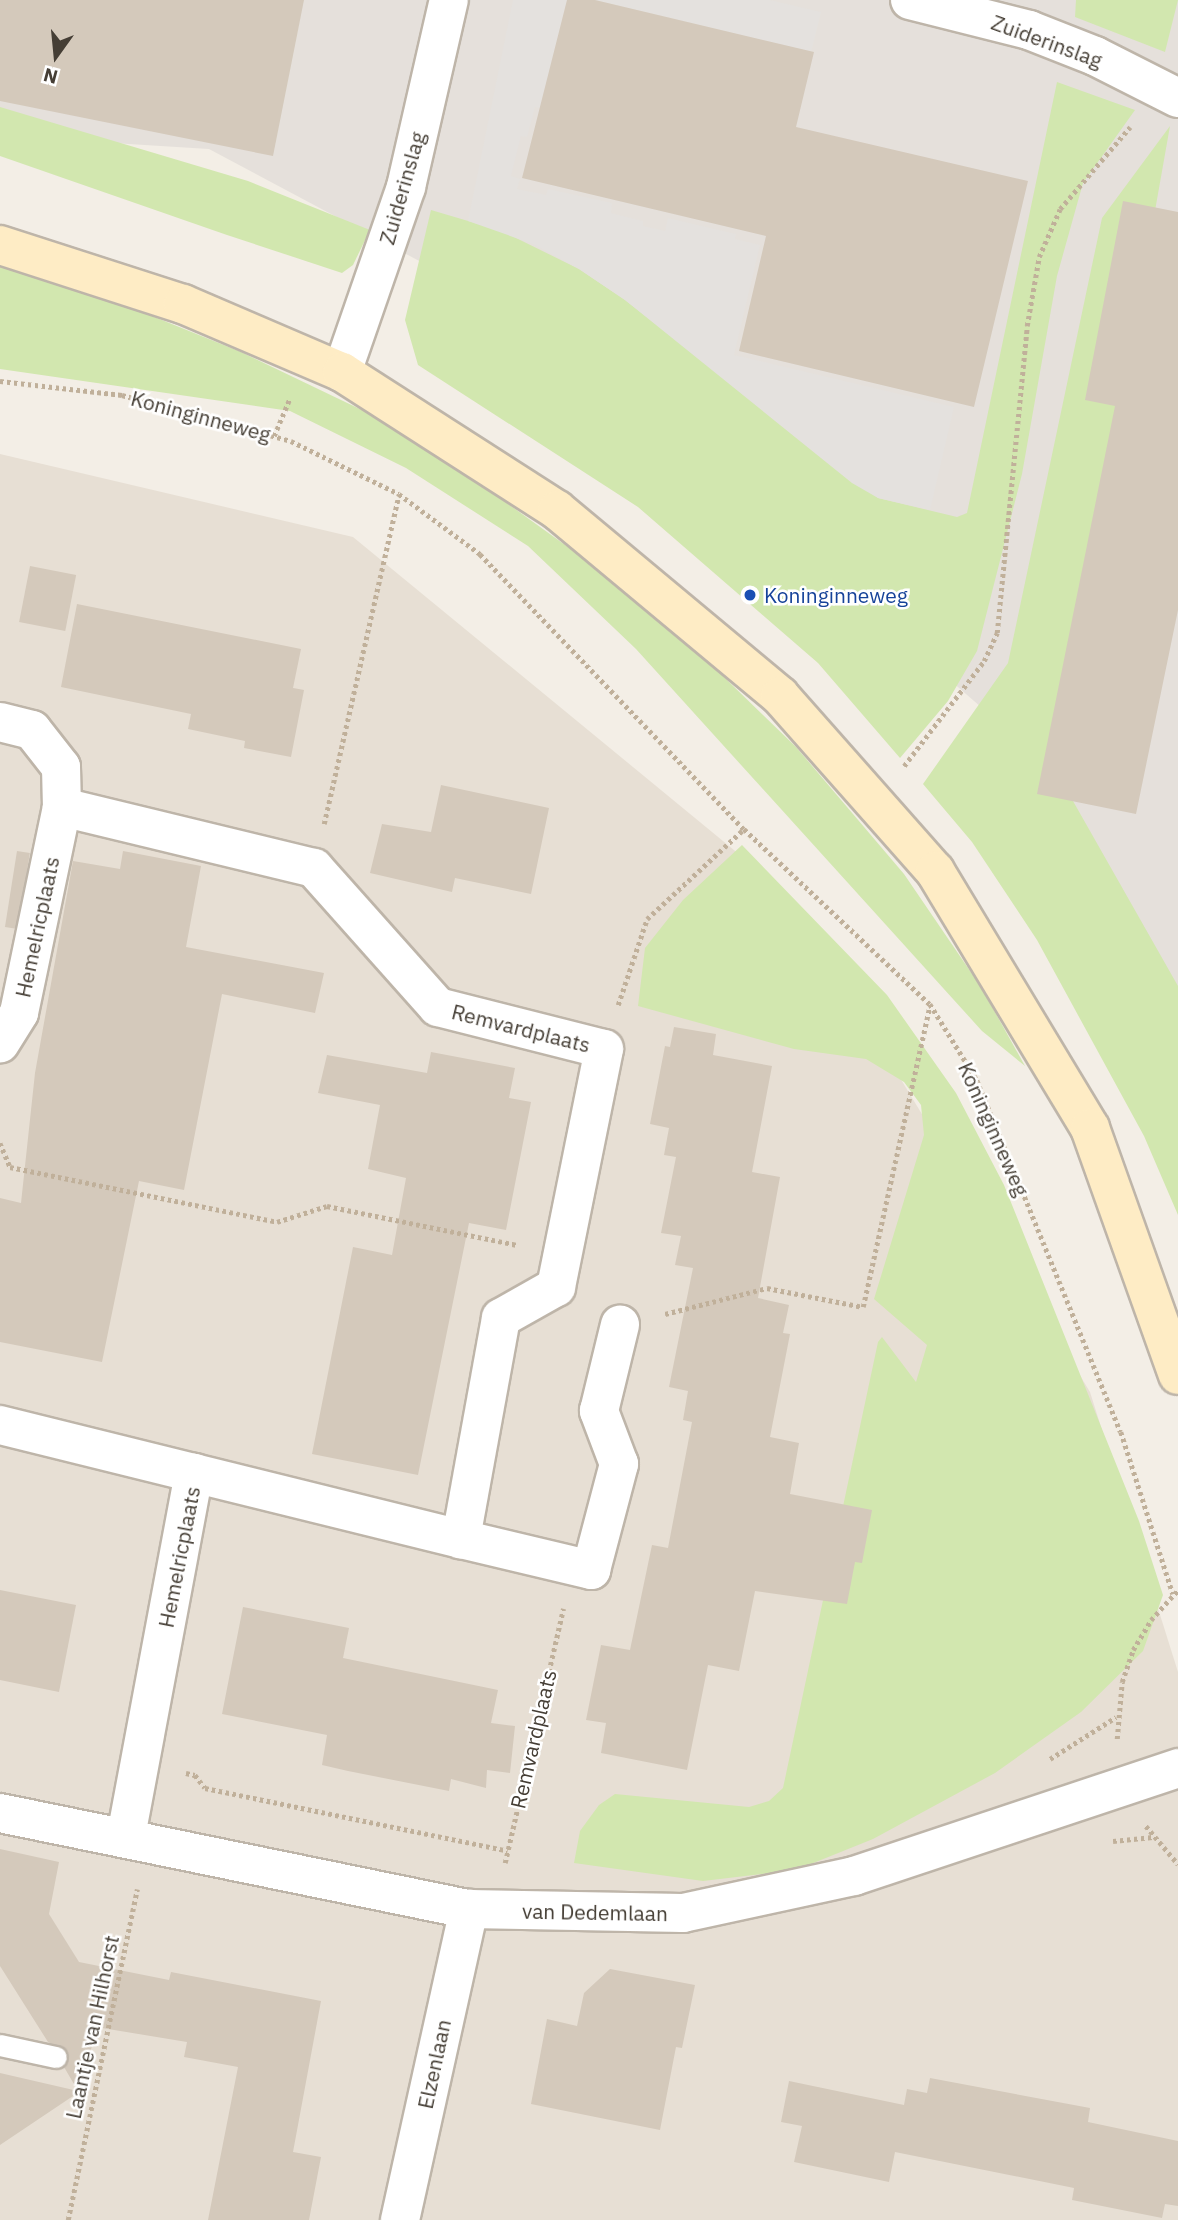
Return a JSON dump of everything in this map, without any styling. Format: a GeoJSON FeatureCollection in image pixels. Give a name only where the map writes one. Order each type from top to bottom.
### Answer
{"type":"FeatureCollection","features":[{"type":"Feature","properties":{"kind":"main road"},"geometry":{"type":"LineString","coordinates":[[0,245],[183,304],[342,372],[557,510],[780,696],[935,871],[1090,1128],[1178,1375]]}},
{"type":"Feature","properties":{"kind":"street","name":"Zuiderinslag"},"geometry":{"type":"LineString","coordinates":[[342,372],[406,187],[449,0]]}},
{"type":"Feature","properties":{"kind":"street","name":"Zuiderinslag"},"geometry":{"type":"LineString","coordinates":[[910,0],[1030,30],[1096,56],[1170,94]]}},
{"type":"Feature","properties":{"kind":"street","name":"Hemelricplaats"},"geometry":{"type":"LineString","coordinates":[[0,722],[32,730],[61,767],[61,807],[19,1013],[0,1042]]}},
{"type":"Feature","properties":{"kind":"street"},"geometry":{"type":"LineString","coordinates":[[61,807],[314,868]]}},
{"type":"Feature","properties":{"kind":"street","name":"Remvardplaats"},"geometry":{"type":"LineString","coordinates":[[314,868],[438,1007],[604,1049],[556,1287],[501,1318],[461,1539]]}},
{"type":"Feature","properties":{"kind":"street"},"geometry":{"type":"LineString","coordinates":[[194,1473],[591,1570],[619,1464],[599,1411],[620,1325]]}},
{"type":"Feature","properties":{"kind":"street","name":"Hemelricplaats"},"geometry":{"type":"LineString","coordinates":[[0,1425],[194,1473],[140,1762],[136,1839]]}},
{"type":"Feature","properties":{"kind":"street","name":"van Dedemlaan"},"geometry":{"type":"LineString","coordinates":[[0,1813],[480,1910],[683,1913],[854,1876],[1178,1768]]}},
{"type":"Feature","properties":{"kind":"street","name":"Elzenlaan"},"geometry":{"type":"LineString","coordinates":[[400,2220],[480,1910]]}},
{"type":"Feature","properties":{"kind":"lane"},"geometry":{"type":"LineString","coordinates":[[0,2045],[56,2057]]}},
{"type":"Feature","properties":{"kind":"path"},"geometry":{"type":"LineString","coordinates":[[901,769],[984,661],[997,633],[1027,326],[1039,257],[1060,209],[1170,94]]}},
{"type":"Feature","properties":{"kind":"path","name":"Koninginneweg"},"geometry":{"type":"LineString","coordinates":[[0,381],[122,395],[291,441],[399,494],[480,554],[744,829],[930,1004],[977,1080],[1121,1432],[1176,1592]]}},
{"type":"Feature","properties":{"kind":"path"},"geometry":{"type":"LineString","coordinates":[[314,868],[399,494]]}},
{"type":"Feature","properties":{"kind":"path"},"geometry":{"type":"LineString","coordinates":[[604,1049],[647,919],[744,829]]}},
{"type":"Feature","properties":{"kind":"path"},"geometry":{"type":"LineString","coordinates":[[620,1325],[767,1288],[863,1307],[930,1004]]}},
{"type":"Feature","properties":{"kind":"path"},"geometry":{"type":"LineString","coordinates":[[0,1143],[10,1167],[277,1222],[327,1206],[563,1254]]}},
{"type":"Feature","properties":{"kind":"path","name":"Remvardplaats"},"geometry":{"type":"LineString","coordinates":[[480,1910],[508,1851],[573,1566]]}},
{"type":"Feature","properties":{"kind":"path"},"geometry":{"type":"LineString","coordinates":[[1176,1592],[1133,1650],[1122,1682],[1116,1717],[1125,1785],[1153,1837],[1178,1864]]}},
{"type":"Feature","properties":{"kind":"path"},"geometry":{"type":"LineString","coordinates":[[140,1762],[195,1775],[205,1788],[508,1851]]}},
{"type":"Feature","properties":{"kind":"path","name":"Laantje van Hilhorst"},"geometry":{"type":"LineString","coordinates":[[68,2220],[136,1839]]}},
{"type":"Feature","properties":{"kind":"shaded area"},"geometry":{"type":"Polygon","coordinates":[[[0,0],[1178,0],[1178,1074],[989,714],[545,328],[209,149],[0,136],[0,0]]]}},
{"type":"Feature","properties":{"kind":"shaded area"},"geometry":{"type":"Polygon","coordinates":[[[513,0],[567,0],[541,108],[535,107],[527,137],[521,136],[511,176],[520,179],[517,189],[546,195],[548,189],[612,203],[611,213],[643,221],[643,226],[665,231],[668,218],[736,234],[735,239],[760,245],[734,355],[954,407],[930,510],[878,498],[852,483],[625,300],[579,269],[533,244],[468,221],[513,0]]]}},
{"type":"Feature","properties":{"kind":"shaded area"},"geometry":{"type":"Polygon","coordinates":[[[596,0],[770,0],[821,12],[811,52],[596,0]]]}},
{"type":"Feature","properties":{"kind":"shaded area"},"geometry":{"type":"Polygon","coordinates":[[[0,454],[353,537],[790,896],[1090,1392],[1178,1672],[1178,2220],[0,2220],[0,454]]]}},
{"type":"Feature","properties":{"kind":"green space"},"geometry":{"type":"Polygon","coordinates":[[[1076,0],[1178,0],[1165,52],[1075,17],[1076,0]]]}},
{"type":"Feature","properties":{"kind":"green space"},"geometry":{"type":"Polygon","coordinates":[[[1057,82],[1135,110],[1083,183],[1057,276],[1022,474],[977,651],[948,701],[900,758],[818,663],[638,507],[418,365],[405,320],[431,210],[502,231],[579,269],[625,300],[878,498],[957,517],[967,513],[1057,82]]]}},
{"type":"Feature","properties":{"kind":"green space"},"geometry":{"type":"Polygon","coordinates":[[[0,107],[248,181],[370,230],[353,265],[342,273],[227,235],[0,156],[0,107]]]}},
{"type":"Feature","properties":{"kind":"green space"},"geometry":{"type":"Polygon","coordinates":[[[1170,126],[1115,437],[1048,757],[1178,986],[1178,1215],[1144,1136],[1037,940],[972,842],[923,784],[1008,663],[1102,218],[1170,126]]]}},
{"type":"Feature","properties":{"kind":"green space"},"geometry":{"type":"Polygon","coordinates":[[[0,266],[110,299],[241,352],[364,411],[472,478],[586,560],[692,646],[796,747],[904,874],[981,987],[1025,1066],[982,1031],[636,649],[528,546],[406,468],[290,411],[0,369],[0,266]]]}},
{"type":"Feature","properties":{"kind":"green space"},"geometry":{"type":"Polygon","coordinates":[[[742,845],[887,995],[956,1093],[1004,1185],[1139,1521],[1163,1595],[1143,1651],[1081,1712],[995,1773],[873,1839],[796,1870],[703,1881],[574,1863],[580,1831],[599,1805],[615,1794],[749,1807],[769,1801],[783,1788],[878,1342],[882,1337],[916,1382],[927,1345],[874,1299],[924,1135],[921,1105],[904,1082],[866,1059],[794,1049],[638,1006],[645,948],[683,900],[742,845]]]}},
{"type":"Feature","properties":{"kind":"building"},"geometry":{"type":"Polygon","coordinates":[[[0,0],[304,0],[273,156],[0,101],[0,0]]]}},
{"type":"Feature","properties":{"kind":"building"},"geometry":{"type":"Polygon","coordinates":[[[567,0],[595,0],[814,52],[796,127],[1028,181],[974,407],[739,351],[766,236],[522,178],[567,0]]]}},
{"type":"Feature","properties":{"kind":"building"},"geometry":{"type":"Polygon","coordinates":[[[1123,201],[1178,212],[1178,610],[1136,814],[1037,794],[1115,406],[1085,400],[1123,201]]]}},
{"type":"Feature","properties":{"kind":"building"},"geometry":{"type":"Polygon","coordinates":[[[30,566],[76,575],[65,631],[19,622],[30,566]]]}},
{"type":"Feature","properties":{"kind":"building"},"geometry":{"type":"Polygon","coordinates":[[[77,604],[301,649],[293,688],[304,690],[291,757],[244,748],[245,741],[188,729],[191,714],[61,687],[77,604]]]}},
{"type":"Feature","properties":{"kind":"building"},"geometry":{"type":"Polygon","coordinates":[[[441,785],[549,808],[531,894],[455,878],[452,892],[370,873],[382,824],[431,832],[441,785]]]}},
{"type":"Feature","properties":{"kind":"building"},"geometry":{"type":"Polygon","coordinates":[[[17,851],[30,853],[18,929],[5,927],[17,851]]]}},
{"type":"Feature","properties":{"kind":"building"},"geometry":{"type":"Polygon","coordinates":[[[123,851],[201,866],[186,947],[324,973],[315,1013],[222,994],[184,1190],[139,1181],[102,1362],[0,1342],[0,1198],[21,1203],[35,1073],[73,861],[120,869],[123,851]]]}},
{"type":"Feature","properties":{"kind":"building"},"geometry":{"type":"Polygon","coordinates":[[[674,1027],[716,1034],[713,1055],[772,1066],[752,1172],[780,1177],[758,1298],[789,1305],[783,1333],[790,1334],[770,1437],[799,1443],[790,1494],[872,1510],[862,1563],[855,1562],[847,1604],[755,1591],[739,1671],[708,1665],[687,1770],[601,1753],[606,1723],[586,1720],[601,1645],[630,1650],[652,1545],[668,1548],[692,1422],[683,1420],[688,1391],[669,1387],[693,1268],[675,1265],[681,1236],[661,1233],[676,1157],[664,1155],[669,1128],[650,1124],[665,1046],[670,1047],[674,1027]]]}},
{"type":"Feature","properties":{"kind":"building"},"geometry":{"type":"Polygon","coordinates":[[[431,1052],[515,1068],[509,1098],[531,1102],[506,1230],[469,1223],[418,1475],[312,1454],[353,1247],[392,1255],[406,1178],[368,1169],[380,1105],[318,1093],[327,1055],[427,1073],[431,1052]]]}},
{"type":"Feature","properties":{"kind":"building"},"geometry":{"type":"Polygon","coordinates":[[[0,1590],[76,1605],[59,1692],[0,1680],[0,1590]]]}},
{"type":"Feature","properties":{"kind":"building"},"geometry":{"type":"Polygon","coordinates":[[[243,1607],[349,1628],[343,1658],[498,1690],[491,1723],[515,1726],[510,1773],[487,1770],[486,1788],[451,1779],[449,1791],[348,1771],[322,1765],[327,1735],[222,1714],[243,1607]]]}},
{"type":"Feature","properties":{"kind":"building"},"geometry":{"type":"Polygon","coordinates":[[[0,1849],[59,1862],[49,1914],[79,1962],[169,1980],[171,1972],[321,2001],[293,2152],[321,2157],[309,2220],[208,2220],[238,2067],[184,2057],[187,2042],[96,2027],[81,2095],[79,2092],[0,2145],[0,2073],[78,2091],[64,2067],[68,2052],[48,2042],[0,1966],[0,1849]]]}},
{"type":"Feature","properties":{"kind":"building"},"geometry":{"type":"Polygon","coordinates":[[[610,1969],[695,1985],[682,2048],[676,2047],[660,2130],[531,2104],[547,2019],[577,2026],[584,1993],[610,1969]]]}},
{"type":"Feature","properties":{"kind":"building"},"geometry":{"type":"Polygon","coordinates":[[[930,2078],[1090,2108],[1088,2122],[1178,2141],[1178,2206],[1165,2204],[1162,2218],[1072,2200],[1074,2188],[895,2152],[889,2182],[794,2162],[802,2126],[781,2122],[789,2081],[904,2105],[907,2089],[927,2093],[930,2078]]]}},
{"type":"Feature","properties":{"kind":"place","name":"Koninginneweg"},"geometry":{"type":"Point","coordinates":[750,595]}}]}
